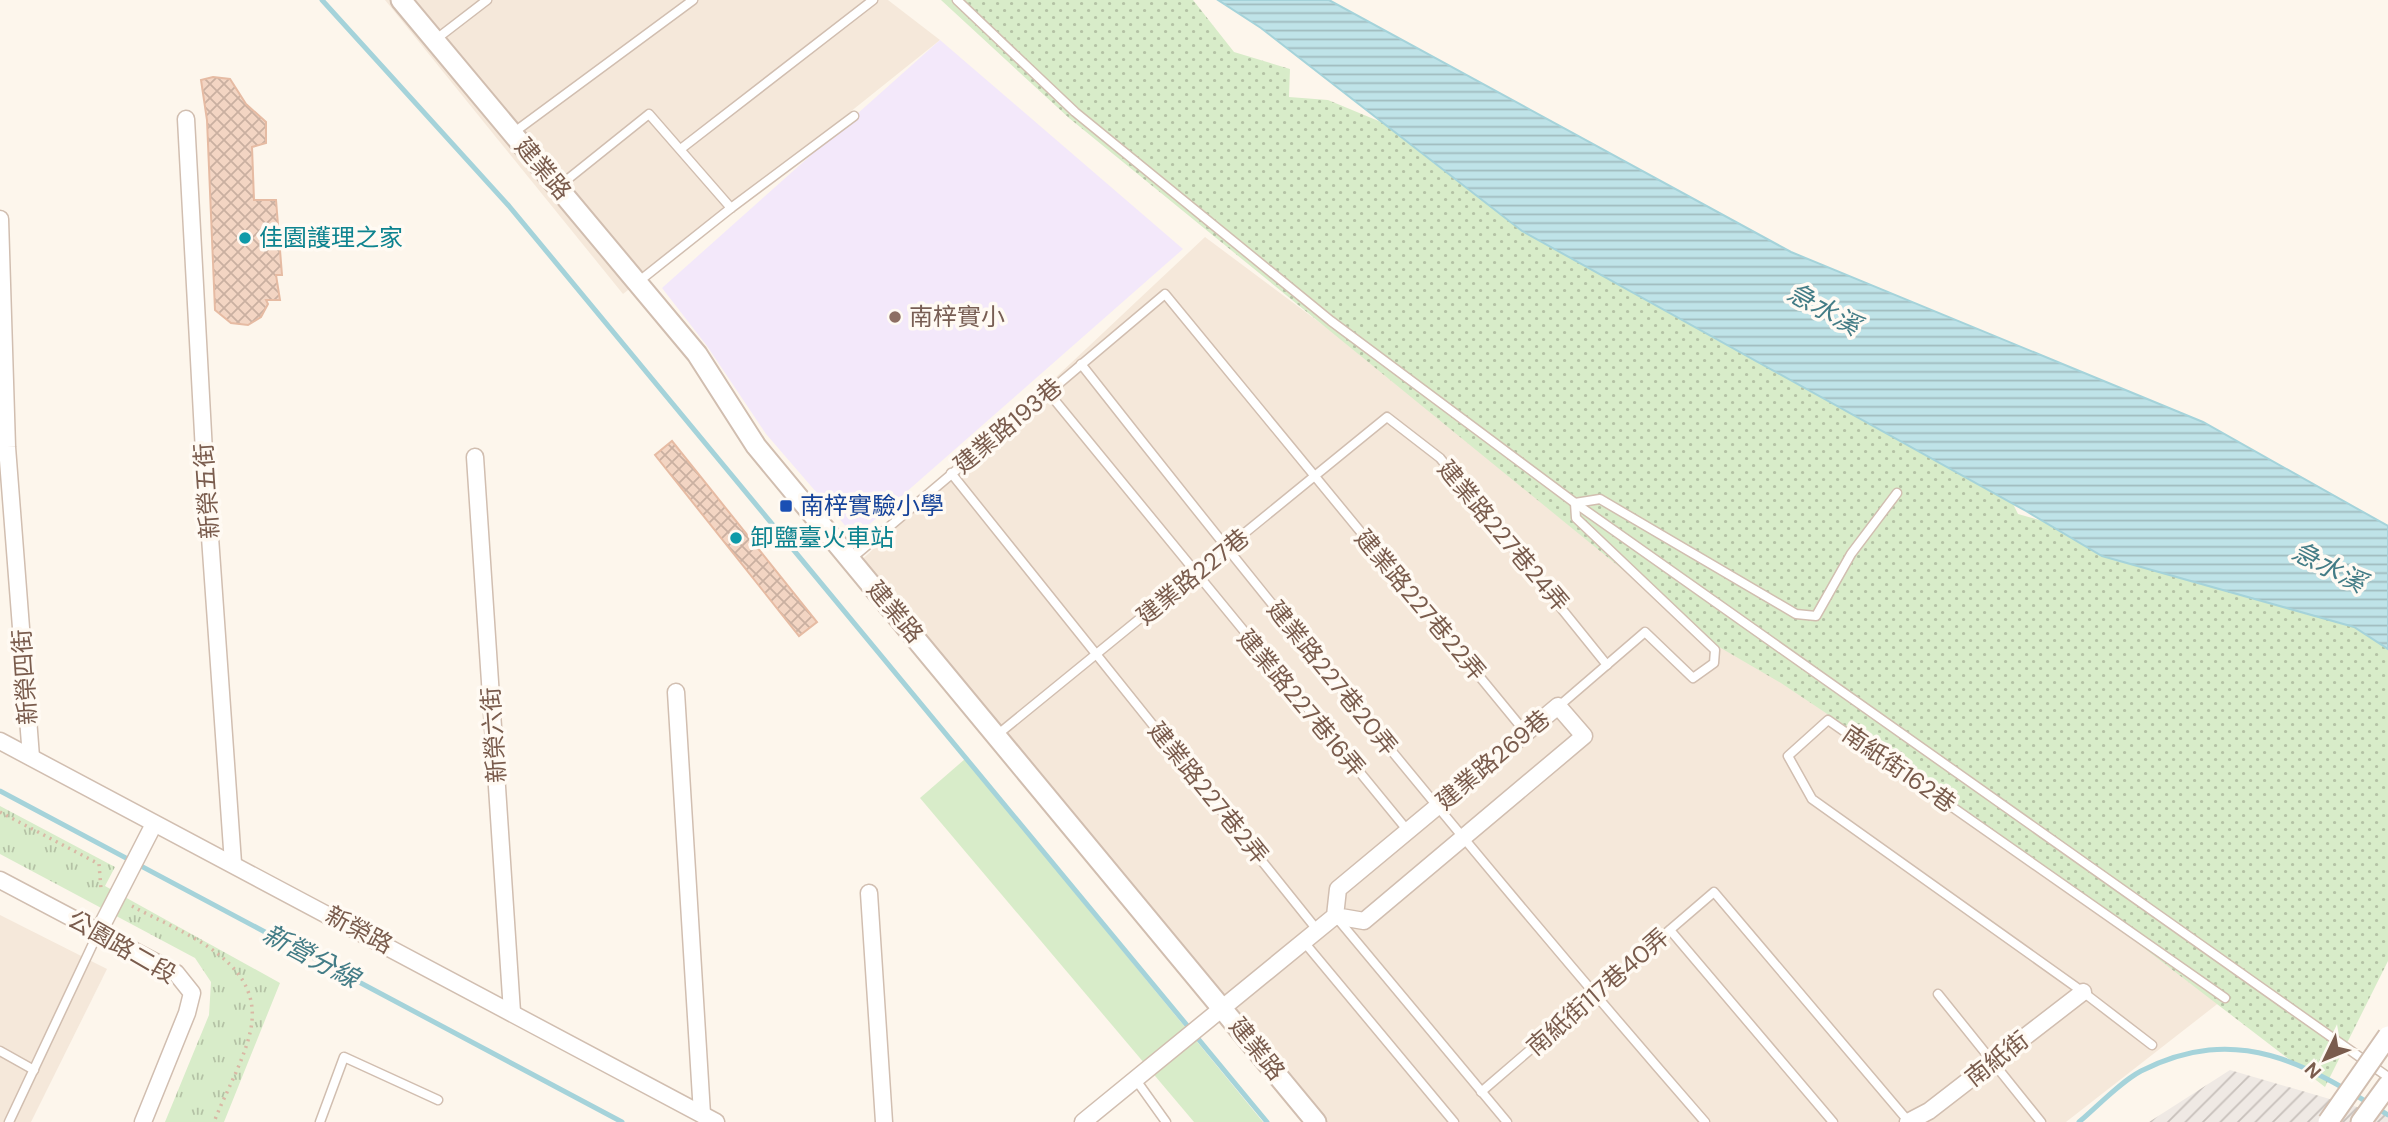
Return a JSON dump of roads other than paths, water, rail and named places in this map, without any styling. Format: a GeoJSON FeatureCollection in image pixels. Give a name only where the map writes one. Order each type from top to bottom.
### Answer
{"type":"FeatureCollection","features":[{"type":"Feature","properties":{"kind":"street","name":"建業路"},"geometry":{"type":"LineString","coordinates":[[401,0],[696,354],[756,446],[1316,1122]]}},
{"type":"Feature","properties":{"kind":"street","name":"新榮五街"},"geometry":{"type":"LineString","coordinates":[[186,119],[204,452],[233,863]]}},
{"type":"Feature","properties":{"kind":"street","name":"新榮四街"},"geometry":{"type":"LineString","coordinates":[[0,219],[7,447],[31,757]]}},
{"type":"Feature","properties":{"kind":"street","name":"新榮六街"},"geometry":{"type":"LineString","coordinates":[[475,457],[512,1012]]}},
{"type":"Feature","properties":{"kind":"street"},"geometry":{"type":"LineString","coordinates":[[676,692],[709,1118]]}},
{"type":"Feature","properties":{"kind":"street","name":"建業路269巷"},"geometry":{"type":"LineString","coordinates":[[1558,706],[1584,736],[1364,921],[1335,916],[1338,889],[1558,706]]}},
{"type":"Feature","properties":{"kind":"street","name":"新榮路"},"geometry":{"type":"LineString","coordinates":[[0,741],[709,1118]]}},
{"type":"Feature","properties":{"kind":"street"},"geometry":{"type":"LineString","coordinates":[[98,933],[124,902],[153,824]]}},
{"type":"Feature","properties":{"kind":"street","name":"公園路二段"},"geometry":{"type":"LineString","coordinates":[[0,880],[176,973],[192,993],[187,1013],[143,1122]]}},
{"type":"Feature","properties":{"kind":"street"},"geometry":{"type":"LineString","coordinates":[[869,894],[884,1122]]}},
{"type":"Feature","properties":{"kind":"street"},"geometry":{"type":"LineString","coordinates":[[1083,1122],[1225,1009],[1335,916]]}},
{"type":"Feature","properties":{"kind":"street","name":"南紙街"},"geometry":{"type":"LineString","coordinates":[[1909,1122],[1929,1111],[2083,992]]}},
{"type":"Feature","properties":{"kind":"street"},"geometry":{"type":"LineString","coordinates":[[2328,1122],[2388,1036]]}},
{"type":"Feature","properties":{"kind":"street"},"geometry":{"type":"LineString","coordinates":[[2361,1122],[2388,1084]]}},
{"type":"Feature","properties":{"kind":"lane"},"geometry":{"type":"LineString","coordinates":[[435,40],[486,0]]}},
{"type":"Feature","properties":{"kind":"lane"},"geometry":{"type":"LineString","coordinates":[[513,133],[693,0]]}},
{"type":"Feature","properties":{"kind":"lane"},"geometry":{"type":"LineString","coordinates":[[682,148],[873,0]]}},
{"type":"Feature","properties":{"kind":"lane"},"geometry":{"type":"LineString","coordinates":[[957,0],[1075,112],[1320,313],[1575,503],[2388,1077]]}},
{"type":"Feature","properties":{"kind":"lane"},"geometry":{"type":"LineString","coordinates":[[558,187],[649,114],[682,148],[731,208]]}},
{"type":"Feature","properties":{"kind":"lane"},"geometry":{"type":"LineString","coordinates":[[638,282],[854,116]]}},
{"type":"Feature","properties":{"kind":"lane","name":"建業路193巷"},"geometry":{"type":"LineString","coordinates":[[851,559],[1165,294]]}},
{"type":"Feature","properties":{"kind":"lane","name":"建業路227巷22弄"},"geometry":{"type":"LineString","coordinates":[[1165,294],[1526,733]]}},
{"type":"Feature","properties":{"kind":"lane","name":"建業路227巷20弄"},"geometry":{"type":"LineString","coordinates":[[1081,364],[1227,549],[1463,838],[1594,995],[1705,1122]]}},
{"type":"Feature","properties":{"kind":"lane","name":"建業路227巷16弄"},"geometry":{"type":"LineString","coordinates":[[1048,392],[1195,575],[1408,831]]}},
{"type":"Feature","properties":{"kind":"lane","name":"建業路227巷"},"geometry":{"type":"LineString","coordinates":[[997,734],[1098,655],[1387,417]]}},
{"type":"Feature","properties":{"kind":"lane","name":"建業路227巷24弄"},"geometry":{"type":"LineString","coordinates":[[1387,417],[1440,458],[1607,665]]}},
{"type":"Feature","properties":{"kind":"lane","name":"建業路227巷2弄"},"geometry":{"type":"LineString","coordinates":[[951,473],[1318,931]]}},
{"type":"Feature","properties":{"kind":"lane"},"geometry":{"type":"LineString","coordinates":[[1575,503],[1600,499],[1796,614],[1816,616],[1851,554],[1897,493]]}},
{"type":"Feature","properties":{"kind":"lane"},"geometry":{"type":"LineString","coordinates":[[1558,706],[1645,632],[1693,678],[1714,663],[1715,650],[1576,518],[1575,503]]}},
{"type":"Feature","properties":{"kind":"lane","name":"南紙街162巷"},"geometry":{"type":"LineString","coordinates":[[2152,1045],[2083,992],[1811,799],[1788,756],[1828,720],[2225,998]]}},
{"type":"Feature","properties":{"kind":"lane","name":"南紙街117巷40弄"},"geometry":{"type":"LineString","coordinates":[[1481,1092],[1714,892],[1909,1122]]}},
{"type":"Feature","properties":{"kind":"lane"},"geometry":{"type":"LineString","coordinates":[[1335,916],[1507,1122]]}},
{"type":"Feature","properties":{"kind":"lane"},"geometry":{"type":"LineString","coordinates":[[1670,930],[1833,1122]]}},
{"type":"Feature","properties":{"kind":"lane"},"geometry":{"type":"LineString","coordinates":[[9,1122],[98,933]]}},
{"type":"Feature","properties":{"kind":"lane"},"geometry":{"type":"LineString","coordinates":[[1304,942],[1454,1122]]}},
{"type":"Feature","properties":{"kind":"lane"},"geometry":{"type":"LineString","coordinates":[[1938,994],[2041,1122]]}},
{"type":"Feature","properties":{"kind":"lane"},"geometry":{"type":"LineString","coordinates":[[0,1051],[34,1070]]}},
{"type":"Feature","properties":{"kind":"lane"},"geometry":{"type":"LineString","coordinates":[[320,1122],[344,1057],[438,1100]]}},
{"type":"Feature","properties":{"kind":"lane"},"geometry":{"type":"LineString","coordinates":[[1136,1080],[1166,1122]]}},
{"type":"Feature","properties":{"kind":"water","name":"急水溪"},"geometry":{"type":"Polygon","coordinates":[[[1218,0],[1329,0],[1791,252],[2203,422],[2388,526],[2388,649],[2354,627],[2102,556],[2026,511],[1522,231],[1261,28],[1218,0]]]}},
{"type":"Feature","properties":{"kind":"waterway"},"geometry":{"type":"LineString","coordinates":[[322,0],[509,206],[1267,1122]]}},
{"type":"Feature","properties":{"kind":"waterway","name":"新營分線"},"geometry":{"type":"LineString","coordinates":[[0,791],[622,1122]]}},
{"type":"Feature","properties":{"kind":"waterway"},"geometry":{"type":"LineString","coordinates":[[2079,1122],[2117,1088],[2141,1071],[2176,1057],[2209,1050],[2240,1050],[2299,1066],[2358,1096],[2388,1115]]}},
{"type":"Feature","properties":{"kind":"place","name":"佳園護理之家"},"geometry":{"type":"Point","coordinates":[245,238]}},
{"type":"Feature","properties":{"kind":"place","name":"南梓實小"},"geometry":{"type":"Point","coordinates":[895,317]}},
{"type":"Feature","properties":{"kind":"place","name":"南梓實驗小學"},"geometry":{"type":"Point","coordinates":[786,506]}},
{"type":"Feature","properties":{"kind":"place","name":"卸鹽臺火車站"},"geometry":{"type":"Point","coordinates":[736,538]}}]}
